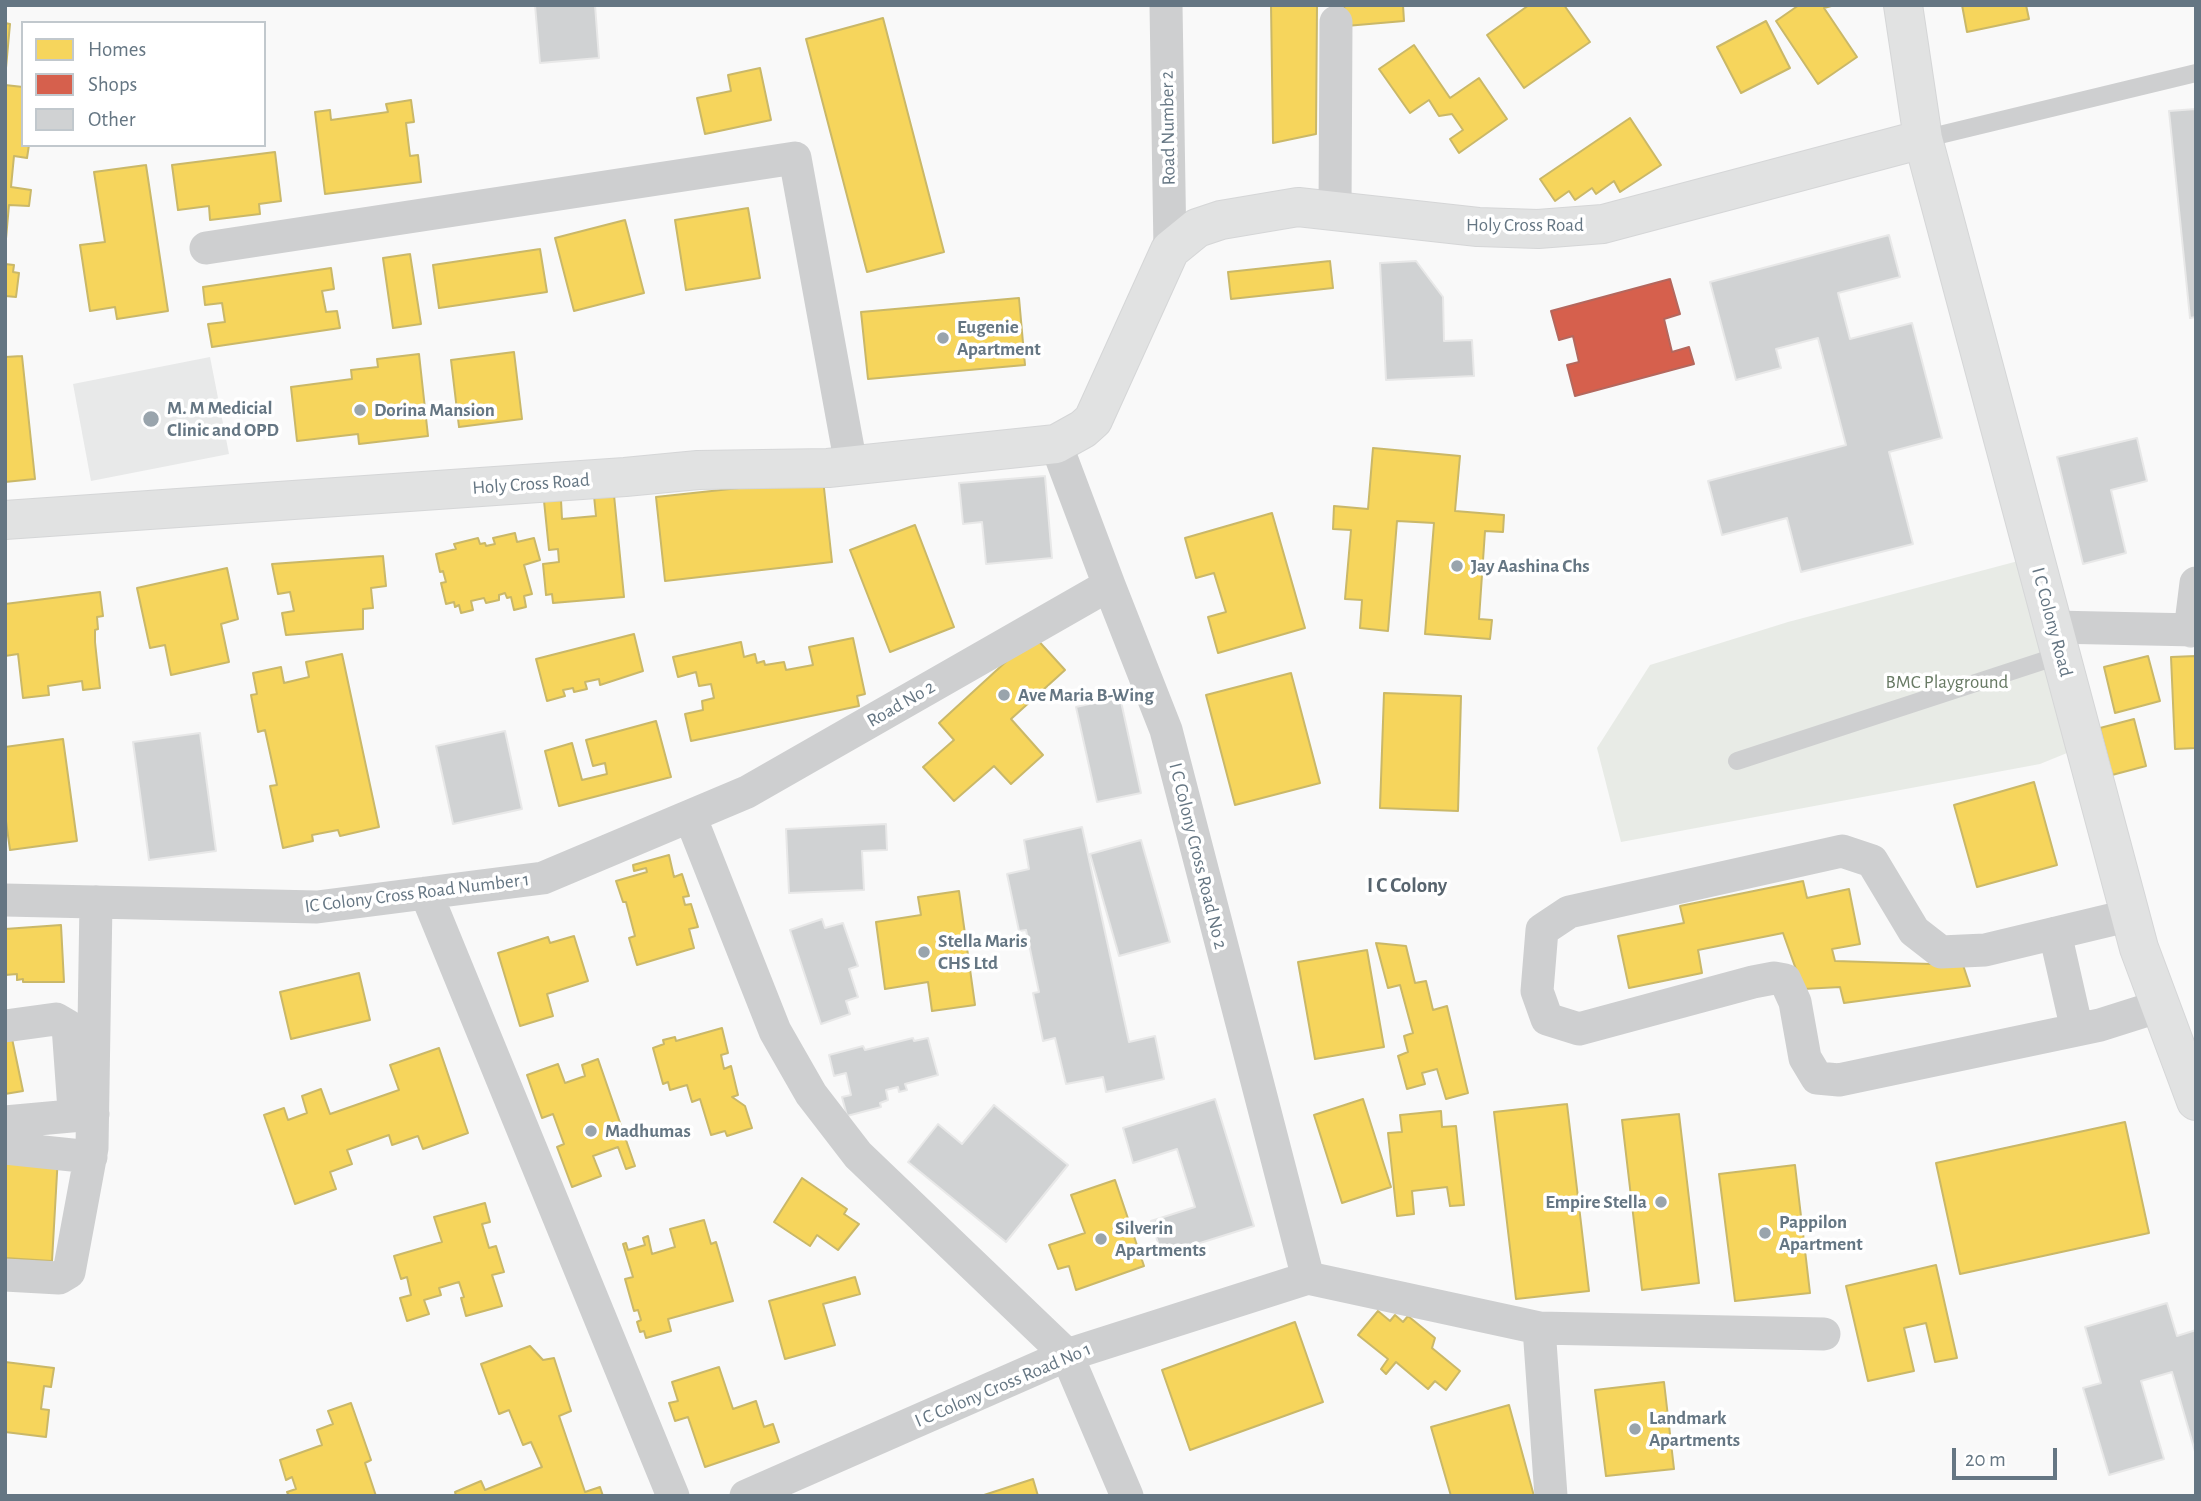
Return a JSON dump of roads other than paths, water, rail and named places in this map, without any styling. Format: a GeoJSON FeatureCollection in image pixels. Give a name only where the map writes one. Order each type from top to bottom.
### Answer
{"type":"FeatureCollection","features":[{"type":"Feature","properties":{"kind":"street","name":"Road Number 2"},"geometry":{"type":"LineString","coordinates":[[1166,5],[1170,250]]}},
{"type":"Feature","properties":{"kind":"street","name":"I C Colony Road"},"geometry":{"type":"LineString","coordinates":[[1903,5],[1923,139],[2057,641],[2131,915],[2160,1006],[2196,1101]]}},
{"type":"Feature","properties":{"kind":"street"},"geometry":{"type":"LineString","coordinates":[[1335,210],[1336,22]]}},
{"type":"Feature","properties":{"kind":"street","name":"Holy Cross Road"},"geometry":{"type":"LineString","coordinates":[[1170,250],[1197,228],[1221,220],[1298,207],[1478,227],[1538,229],[1603,224],[1923,139]]}},
{"type":"Feature","properties":{"kind":"street"},"geometry":{"type":"LineString","coordinates":[[206,248],[795,158],[851,466]]}},
{"type":"Feature","properties":{"kind":"street"},"geometry":{"type":"LineString","coordinates":[[1056,444],[1083,429],[1093,420],[1170,250]]}},
{"type":"Feature","properties":{"kind":"street","name":"Holy Cross Road"},"geometry":{"type":"LineString","coordinates":[[5,520],[698,470],[851,466],[1056,444]]}},
{"type":"Feature","properties":{"kind":"street","name":"I C Colony Cross Road No 2"},"geometry":{"type":"LineString","coordinates":[[1056,444],[1166,730],[1308,1278]]}},
{"type":"Feature","properties":{"kind":"street"},"geometry":{"type":"LineString","coordinates":[[2057,641],[2193,630],[2196,583]]}},
{"type":"Feature","properties":{"kind":"street","name":"Road No 2"},"geometry":{"type":"LineString","coordinates":[[690,816],[747,792],[1109,585]]}},
{"type":"Feature","properties":{"kind":"street"},"geometry":{"type":"LineString","coordinates":[[690,816],[775,1031],[811,1094],[858,1155],[1067,1355],[1126,1496]]}},
{"type":"Feature","properties":{"kind":"street","name":"IC Colony Cross Road Number 1"},"geometry":{"type":"LineString","coordinates":[[5,900],[317,907],[542,878],[690,816]]}},
{"type":"Feature","properties":{"kind":"street"},"geometry":{"type":"LineString","coordinates":[[2131,915],[1985,950],[1941,952],[1914,930],[1872,861],[1842,851],[1569,912],[1542,930],[1537,991],[1547,1020],[1580,1029],[1753,982],[1774,978],[1785,981],[1795,1002],[1805,1058],[1818,1079],[1839,1080],[2077,1030],[2160,1006]]}},
{"type":"Feature","properties":{"kind":"street"},"geometry":{"type":"LineString","coordinates":[[426,893],[673,1496]]}},
{"type":"Feature","properties":{"kind":"street"},"geometry":{"type":"LineString","coordinates":[[84,1115],[96,902]]}},
{"type":"Feature","properties":{"kind":"street"},"geometry":{"type":"LineString","coordinates":[[2055,933],[2077,1030]]}},
{"type":"Feature","properties":{"kind":"street"},"geometry":{"type":"LineString","coordinates":[[5,1027],[56,1019],[68,1026],[91,1157],[69,1272],[59,1278],[5,1275]]}},
{"type":"Feature","properties":{"kind":"street"},"geometry":{"type":"LineString","coordinates":[[5,1122],[84,1115]]}},
{"type":"Feature","properties":{"kind":"street"},"geometry":{"type":"LineString","coordinates":[[5,1148],[91,1157]]}},
{"type":"Feature","properties":{"kind":"street"},"geometry":{"type":"LineString","coordinates":[[1308,1278],[1539,1328],[1824,1334]]}},
{"type":"Feature","properties":{"kind":"street","name":"I C Colony Cross Road No 1"},"geometry":{"type":"LineString","coordinates":[[746,1496],[1067,1355],[1308,1278]]}},
{"type":"Feature","properties":{"kind":"street"},"geometry":{"type":"LineString","coordinates":[[1539,1328],[1551,1496]]}},
{"type":"Feature","properties":{"kind":"lane"},"geometry":{"type":"LineString","coordinates":[[1923,139],[2196,72]]}},
{"type":"Feature","properties":{"kind":"lane"},"geometry":{"type":"LineString","coordinates":[[1737,761],[2057,641]]}},
{"type":"Feature","properties":{"kind":"place","name":"Eugenie Apartment"},"geometry":{"type":"Point","coordinates":[943,338]}},
{"type":"Feature","properties":{"kind":"place","name":"Dorina Mansion"},"geometry":{"type":"Point","coordinates":[360,410]}},
{"type":"Feature","properties":{"kind":"place","name":"M. M Medicial Clinic and OPD"},"geometry":{"type":"Point","coordinates":[151,419]}},
{"type":"Feature","properties":{"kind":"place","name":"Jay Aashina Chs"},"geometry":{"type":"Point","coordinates":[1457,566]}},
{"type":"Feature","properties":{"kind":"place","name":"Ave Maria B-Wing"},"geometry":{"type":"Point","coordinates":[1004,695]}},
{"type":"Feature","properties":{"kind":"place","name":"Stella Maris CHS Ltd"},"geometry":{"type":"Point","coordinates":[924,952]}},
{"type":"Feature","properties":{"kind":"place","name":"Madhumas"},"geometry":{"type":"Point","coordinates":[591,1131]}},
{"type":"Feature","properties":{"kind":"place","name":"Empire Stella"},"geometry":{"type":"Point","coordinates":[1661,1202]}},
{"type":"Feature","properties":{"kind":"place","name":"Pappilon Apartment"},"geometry":{"type":"Point","coordinates":[1765,1233]}},
{"type":"Feature","properties":{"kind":"place","name":"Silverin Apartments"},"geometry":{"type":"Point","coordinates":[1101,1239]}},
{"type":"Feature","properties":{"kind":"place","name":"Landmark Apartments"},"geometry":{"type":"Point","coordinates":[1635,1429]}},
{"type":"Feature","properties":{"kind":"district","name":"I C Colony"},"geometry":{"type":"Point","coordinates":[1407,886]}},
{"type":"Feature","properties":{"kind":"park label","name":"BMC Playground"},"geometry":{"type":"Point","coordinates":[1947,682]}}]}
